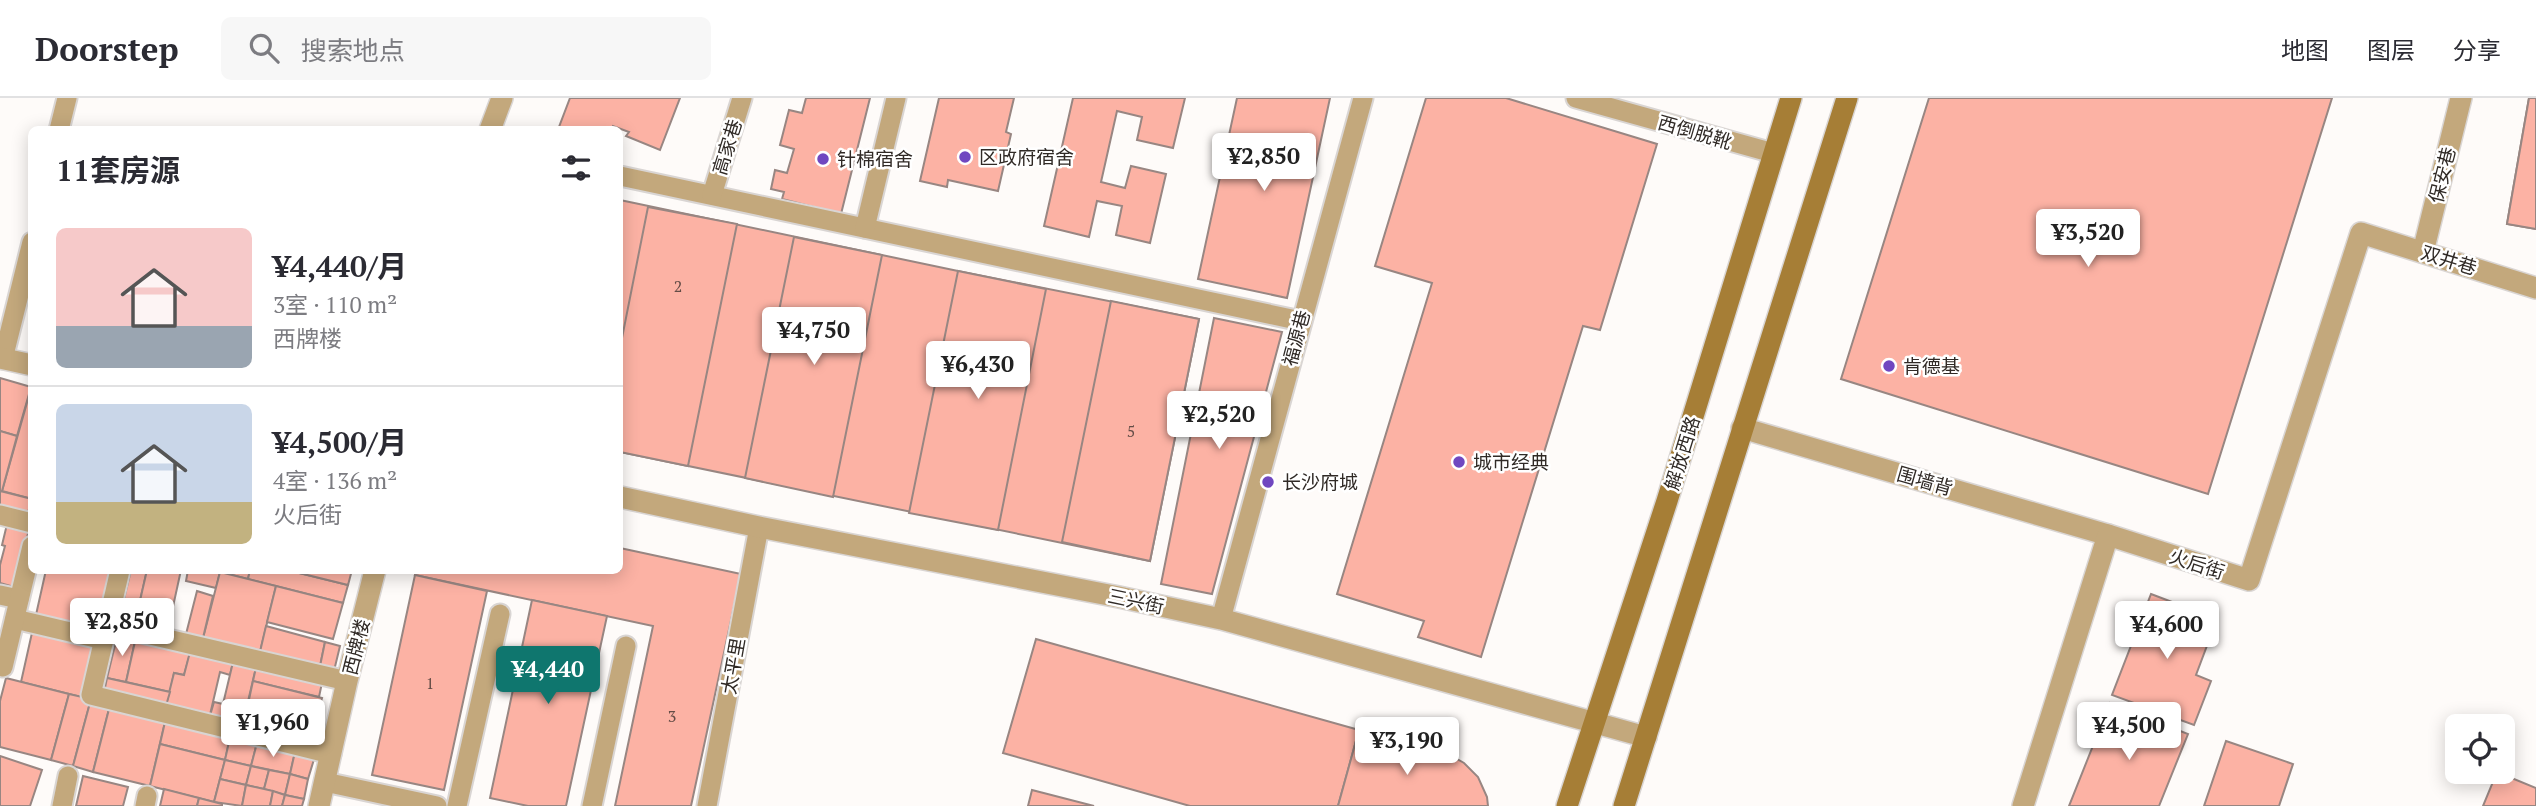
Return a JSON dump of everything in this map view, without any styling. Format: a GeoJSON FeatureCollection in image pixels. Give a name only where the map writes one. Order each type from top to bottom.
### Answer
{"type":"FeatureCollection","features":[{"type":"Feature","properties":{"kind":"main road","name":"解放西路"},"geometry":{"type":"LineString","coordinates":[[1568,806],[1667,501],[1791,98]]}},
{"type":"Feature","properties":{"kind":"main road"},"geometry":{"type":"LineString","coordinates":[[1624,806],[1847,98]]}},
{"type":"Feature","properties":{"kind":"street"},"geometry":{"type":"LineString","coordinates":[[492,126],[502,98]]}},
{"type":"Feature","properties":{"kind":"street","name":"保安巷"},"geometry":{"type":"LineString","coordinates":[[2423,252],[2461,98]]}},
{"type":"Feature","properties":{"kind":"street","name":"双井巷"},"geometry":{"type":"LineString","coordinates":[[2361,233],[2536,288]]}},
{"type":"Feature","properties":{"kind":"street","name":"火后街"},"geometry":{"type":"LineString","coordinates":[[2108,535],[2249,580],[2361,233]]}},
{"type":"Feature","properties":{"kind":"street"},"geometry":{"type":"LineString","coordinates":[[1,358],[28,364]]}},
{"type":"Feature","properties":{"kind":"street","name":"围墙背"},"geometry":{"type":"LineString","coordinates":[[1742,428],[2108,535]]}},
{"type":"Feature","properties":{"kind":"street","name":"三兴街"},"geometry":{"type":"LineString","coordinates":[[623,498],[1221,619],[1646,737]]}},
{"type":"Feature","properties":{"kind":"street"},"geometry":{"type":"LineString","coordinates":[[2023,806],[2108,535]]}},
{"type":"Feature","properties":{"kind":"street","name":"西牌楼"},"geometry":{"type":"LineString","coordinates":[[319,806],[374,574]]}},
{"type":"Feature","properties":{"kind":"lane"},"geometry":{"type":"LineString","coordinates":[[60,126],[67,98]]}},
{"type":"Feature","properties":{"kind":"lane","name":"高家巷"},"geometry":{"type":"LineString","coordinates":[[712,195],[742,98]]}},
{"type":"Feature","properties":{"kind":"lane"},"geometry":{"type":"LineString","coordinates":[[865,228],[896,98]]}},
{"type":"Feature","properties":{"kind":"lane","name":"福源巷"},"geometry":{"type":"LineString","coordinates":[[1221,619],[1363,98]]}},
{"type":"Feature","properties":{"kind":"lane","name":"西倒脱靴"},"geometry":{"type":"LineString","coordinates":[[1576,98],[1773,153]]}},
{"type":"Feature","properties":{"kind":"lane"},"geometry":{"type":"LineString","coordinates":[[623,177],[1301,321]]}},
{"type":"Feature","properties":{"kind":"lane"},"geometry":{"type":"LineString","coordinates":[[1,358],[28,257]]}},
{"type":"Feature","properties":{"kind":"lane"},"geometry":{"type":"LineString","coordinates":[[0,515],[28,522]]}},
{"type":"Feature","properties":{"kind":"lane","name":"太平里"},"geometry":{"type":"LineString","coordinates":[[707,806],[759,527]]}},
{"type":"Feature","properties":{"kind":"lane"},"geometry":{"type":"LineString","coordinates":[[4,667],[15,619],[10,597],[28,555]]}},
{"type":"Feature","properties":{"kind":"lane"},"geometry":{"type":"LineString","coordinates":[[119,574],[90,695],[331,754]]}},
{"type":"Feature","properties":{"kind":"lane"},"geometry":{"type":"LineString","coordinates":[[457,806],[500,614]]}},
{"type":"Feature","properties":{"kind":"lane"},"geometry":{"type":"LineString","coordinates":[[15,619],[106,633],[347,681]]}},
{"type":"Feature","properties":{"kind":"lane"},"geometry":{"type":"LineString","coordinates":[[592,806],[626,646]]}},
{"type":"Feature","properties":{"kind":"lane"},"geometry":{"type":"LineString","coordinates":[[62,806],[68,776]]}},
{"type":"Feature","properties":{"kind":"lane"},"geometry":{"type":"LineString","coordinates":[[325,782],[437,806]]}},
{"type":"Feature","properties":{"kind":"building"},"geometry":{"type":"Polygon","coordinates":[[[570,98],[680,98],[660,150],[626,136],[629,132],[623,130],[623,126],[559,126],[570,98]]]}},
{"type":"Feature","properties":{"kind":"building","name":"针棉宿舍"},"geometry":{"type":"Polygon","coordinates":[[[806,98],[870,98],[841,214],[782,199],[784,192],[771,189],[775,170],[787,173],[794,149],[780,145],[789,110],[802,113],[806,98]]]}},
{"type":"Feature","properties":{"kind":"building","name":"区政府宿舍"},"geometry":{"type":"Polygon","coordinates":[[[939,98],[1014,98],[1006,132],[1011,134],[998,191],[948,180],[947,187],[920,181],[939,98]]]}},
{"type":"Feature","properties":{"kind":"building"},"geometry":{"type":"Polygon","coordinates":[[[1073,98],[1185,98],[1173,148],[1137,140],[1142,117],[1117,111],[1101,182],[1125,188],[1131,166],[1166,174],[1150,243],[1116,235],[1122,206],[1097,201],[1089,237],[1044,226],[1073,98]]]}},
{"type":"Feature","properties":{"kind":"building"},"geometry":{"type":"Polygon","coordinates":[[[1237,98],[1330,98],[1287,298],[1198,279],[1237,98]]]}},
{"type":"Feature","properties":{"kind":"building","name":"城市经典"},"geometry":{"type":"Polygon","coordinates":[[[1426,98],[1506,98],[1657,144],[1600,330],[1583,326],[1481,657],[1418,637],[1424,621],[1337,594],[1432,283],[1375,266],[1426,98]]]}},
{"type":"Feature","properties":{"kind":"building"},"geometry":{"type":"Polygon","coordinates":[[[1929,98],[2332,98],[2208,494],[1841,379],[1929,98]]]}},
{"type":"Feature","properties":{"kind":"building"},"geometry":{"type":"Polygon","coordinates":[[[2529,98],[2536,98],[2536,229],[2507,224],[2529,98]]]}},
{"type":"Feature","properties":{"kind":"building"},"geometry":{"type":"Polygon","coordinates":[[[2529,98],[2536,98],[2536,229],[2507,224],[2529,98]]]}},
{"type":"Feature","properties":{"kind":"building"},"geometry":{"type":"Polygon","coordinates":[[[623,201],[1199,319],[1150,561],[623,453],[623,201]]]}},
{"type":"Feature","properties":{"kind":"building"},"geometry":{"type":"Polygon","coordinates":[[[648,207],[737,224],[688,466],[623,453],[623,333],[648,207]]]}},
{"type":"Feature","properties":{"kind":"building"},"geometry":{"type":"Polygon","coordinates":[[[794,237],[882,255],[833,497],[745,478],[794,237]]]}},
{"type":"Feature","properties":{"kind":"building"},"geometry":{"type":"Polygon","coordinates":[[[958,271],[1046,289],[998,530],[909,513],[958,271]]]}},
{"type":"Feature","properties":{"kind":"building"},"geometry":{"type":"Polygon","coordinates":[[[1111,301],[1199,319],[1150,561],[1062,542],[1111,301]]]}},
{"type":"Feature","properties":{"kind":"building"},"geometry":{"type":"Polygon","coordinates":[[[1214,318],[1282,332],[1212,594],[1161,584],[1214,318]]]}},
{"type":"Feature","properties":{"kind":"building"},"geometry":{"type":"Polygon","coordinates":[[[0,378],[28,386],[28,398],[17,436],[0,431],[0,378]]]}},
{"type":"Feature","properties":{"kind":"building"},"geometry":{"type":"Polygon","coordinates":[[[28,399],[28,498],[2,491],[28,399]]]}},
{"type":"Feature","properties":{"kind":"building"},"geometry":{"type":"Polygon","coordinates":[[[0,431],[17,436],[2,491],[0,491],[0,431]]]}},
{"type":"Feature","properties":{"kind":"building"},"geometry":{"type":"Polygon","coordinates":[[[0,491],[28,498],[26,519],[0,511],[0,491]]]}},
{"type":"Feature","properties":{"kind":"building"},"geometry":{"type":"Polygon","coordinates":[[[8,520],[28,525],[14,587],[0,583],[0,565],[5,546],[2,545],[8,520]]]}},
{"type":"Feature","properties":{"kind":"building"},"geometry":{"type":"Polygon","coordinates":[[[623,549],[741,574],[691,806],[615,806],[653,626],[415,575],[623,574],[623,549]]]}},
{"type":"Feature","properties":{"kind":"building"},"geometry":{"type":"Polygon","coordinates":[[[45,574],[109,574],[81,697],[21,682],[45,574]]]}},
{"type":"Feature","properties":{"kind":"building"},"geometry":{"type":"Polygon","coordinates":[[[130,574],[146,574],[134,627],[118,624],[130,574]]]}},
{"type":"Feature","properties":{"kind":"building"},"geometry":{"type":"Polygon","coordinates":[[[146,574],[180,574],[167,634],[134,627],[146,574]]]}},
{"type":"Feature","properties":{"kind":"building"},"geometry":{"type":"Polygon","coordinates":[[[187,574],[220,574],[216,588],[186,581],[187,574]]]}},
{"type":"Feature","properties":{"kind":"building"},"geometry":{"type":"Polygon","coordinates":[[[219,574],[276,586],[259,656],[202,642],[219,574]]]}},
{"type":"Feature","properties":{"kind":"building"},"geometry":{"type":"Polygon","coordinates":[[[228,574],[249,574],[248,579],[228,574]]]}},
{"type":"Feature","properties":{"kind":"building"},"geometry":{"type":"Polygon","coordinates":[[[249,574],[303,574],[348,585],[343,603],[248,579],[249,574]]]}},
{"type":"Feature","properties":{"kind":"building"},"geometry":{"type":"Polygon","coordinates":[[[303,574],[351,574],[348,585],[303,574]]]}},
{"type":"Feature","properties":{"kind":"building"},"geometry":{"type":"Polygon","coordinates":[[[415,575],[487,591],[444,790],[372,775],[415,575]]]}},
{"type":"Feature","properties":{"kind":"building"},"geometry":{"type":"Polygon","coordinates":[[[276,586],[343,603],[333,639],[267,622],[276,586]]]}},
{"type":"Feature","properties":{"kind":"building"},"geometry":{"type":"Polygon","coordinates":[[[197,591],[213,596],[202,642],[185,638],[197,591]]]}},
{"type":"Feature","properties":{"kind":"building"},"geometry":{"type":"Polygon","coordinates":[[[2151,594],[2217,619],[2196,675],[2211,681],[2194,725],[2112,695],[2151,594]]]}},
{"type":"Feature","properties":{"kind":"building"},"geometry":{"type":"Polygon","coordinates":[[[532,600],[607,616],[566,806],[528,806],[490,798],[532,600]]]}},
{"type":"Feature","properties":{"kind":"building"},"geometry":{"type":"Polygon","coordinates":[[[266,626],[325,642],[319,671],[259,656],[266,626]]]}},
{"type":"Feature","properties":{"kind":"building"},"geometry":{"type":"Polygon","coordinates":[[[118,633],[136,637],[126,682],[107,678],[118,633]]]}},
{"type":"Feature","properties":{"kind":"building"},"geometry":{"type":"Polygon","coordinates":[[[136,637],[191,650],[184,675],[174,673],[170,692],[126,682],[136,637]]]}},
{"type":"Feature","properties":{"kind":"building"},"geometry":{"type":"Polygon","coordinates":[[[1036,639],[1359,730],[1338,806],[1190,806],[1003,753],[1036,639]]]}},
{"type":"Feature","properties":{"kind":"building"},"geometry":{"type":"Polygon","coordinates":[[[325,642],[340,646],[333,675],[319,671],[325,642]]]}},
{"type":"Feature","properties":{"kind":"building"},"geometry":{"type":"Polygon","coordinates":[[[191,648],[234,658],[230,675],[220,672],[209,719],[165,709],[174,673],[184,675],[191,648]]]}},
{"type":"Feature","properties":{"kind":"building"},"geometry":{"type":"Polygon","coordinates":[[[234,658],[257,663],[242,727],[209,719],[214,702],[223,704],[234,658]]]}},
{"type":"Feature","properties":{"kind":"building"},"geometry":{"type":"Polygon","coordinates":[[[257,663],[323,678],[319,697],[253,681],[257,663]]]}},
{"type":"Feature","properties":{"kind":"building"},"geometry":{"type":"Polygon","coordinates":[[[6,678],[69,694],[51,760],[0,747],[0,701],[6,678]]]}},
{"type":"Feature","properties":{"kind":"building"},"geometry":{"type":"Polygon","coordinates":[[[107,678],[170,692],[165,709],[102,702],[107,678]]]}},
{"type":"Feature","properties":{"kind":"building"},"geometry":{"type":"Polygon","coordinates":[[[253,681],[322,698],[316,720],[248,704],[253,681]]]}},
{"type":"Feature","properties":{"kind":"building"},"geometry":{"type":"Polygon","coordinates":[[[69,694],[91,699],[73,766],[51,760],[69,694]]]}},
{"type":"Feature","properties":{"kind":"building"},"geometry":{"type":"Polygon","coordinates":[[[91,699],[109,709],[93,772],[73,766],[91,699]]]}},
{"type":"Feature","properties":{"kind":"building"},"geometry":{"type":"Polygon","coordinates":[[[2110,703],[2188,734],[2159,806],[2069,806],[2110,703]]]}},
{"type":"Feature","properties":{"kind":"building"},"geometry":{"type":"Polygon","coordinates":[[[248,704],[319,721],[314,745],[242,727],[248,704]]]}},
{"type":"Feature","properties":{"kind":"building"},"geometry":{"type":"Polygon","coordinates":[[[109,709],[165,722],[150,786],[93,772],[109,709]]]}},
{"type":"Feature","properties":{"kind":"building"},"geometry":{"type":"Polygon","coordinates":[[[165,722],[230,738],[225,760],[160,744],[165,722]]]}},
{"type":"Feature","properties":{"kind":"building"},"geometry":{"type":"Polygon","coordinates":[[[1359,730],[1450,755],[1464,763],[1478,777],[1488,806],[1338,806],[1359,730]]]}},
{"type":"Feature","properties":{"kind":"building"},"geometry":{"type":"Polygon","coordinates":[[[230,737],[257,743],[251,766],[225,760],[230,737]]]}},
{"type":"Feature","properties":{"kind":"building"},"geometry":{"type":"Polygon","coordinates":[[[2226,741],[2293,764],[2279,806],[2204,806],[2226,741]]]}},
{"type":"Feature","properties":{"kind":"building"},"geometry":{"type":"Polygon","coordinates":[[[257,743],[295,752],[290,774],[251,766],[257,743]]]}},
{"type":"Feature","properties":{"kind":"building"},"geometry":{"type":"Polygon","coordinates":[[[160,744],[225,760],[214,802],[150,786],[160,744]]]}},
{"type":"Feature","properties":{"kind":"building"},"geometry":{"type":"Polygon","coordinates":[[[295,752],[315,756],[308,779],[290,774],[295,752]]]}},
{"type":"Feature","properties":{"kind":"building"},"geometry":{"type":"Polygon","coordinates":[[[0,756],[42,770],[30,806],[0,806],[0,756]]]}},
{"type":"Feature","properties":{"kind":"building"},"geometry":{"type":"Polygon","coordinates":[[[225,760],[251,766],[246,785],[220,779],[225,760]]]}},
{"type":"Feature","properties":{"kind":"building"},"geometry":{"type":"Polygon","coordinates":[[[251,766],[269,770],[264,789],[246,785],[251,766]]]}},
{"type":"Feature","properties":{"kind":"building"},"geometry":{"type":"Polygon","coordinates":[[[269,770],[290,774],[285,795],[264,789],[269,770]]]}},
{"type":"Feature","properties":{"kind":"building"},"geometry":{"type":"Polygon","coordinates":[[[290,774],[308,779],[304,799],[285,795],[290,774]]]}},
{"type":"Feature","properties":{"kind":"building"},"geometry":{"type":"Polygon","coordinates":[[[83,776],[128,787],[123,806],[76,806],[83,776]]]}},
{"type":"Feature","properties":{"kind":"building"},"geometry":{"type":"Polygon","coordinates":[[[220,779],[246,785],[242,806],[214,802],[220,779]]]}},
{"type":"Feature","properties":{"kind":"building"},"geometry":{"type":"Polygon","coordinates":[[[2515,779],[2536,788],[2536,806],[2483,806],[2492,784],[2515,784],[2515,779]]]}},
{"type":"Feature","properties":{"kind":"building"},"geometry":{"type":"Polygon","coordinates":[[[246,785],[273,791],[270,806],[242,806],[246,785]]]}},
{"type":"Feature","properties":{"kind":"building"},"geometry":{"type":"Polygon","coordinates":[[[164,789],[199,798],[197,806],[160,806],[164,789]]]}},
{"type":"Feature","properties":{"kind":"building"},"geometry":{"type":"Polygon","coordinates":[[[1032,790],[1094,806],[1028,806],[1032,790]]]}},
{"type":"Feature","properties":{"kind":"building"},"geometry":{"type":"Polygon","coordinates":[[[273,791],[285,795],[282,806],[270,806],[273,791]]]}},
{"type":"Feature","properties":{"kind":"building"},"geometry":{"type":"Polygon","coordinates":[[[285,795],[304,799],[302,806],[282,806],[285,795]]]}},
{"type":"Feature","properties":{"kind":"building"},"geometry":{"type":"Polygon","coordinates":[[[199,798],[222,804],[222,806],[197,806],[199,798]]]}},
{"type":"Feature","properties":{"kind":"place","name":"区政府宿舍"},"geometry":{"type":"Point","coordinates":[965,157]}},
{"type":"Feature","properties":{"kind":"place","name":"针棉宿舍"},"geometry":{"type":"Point","coordinates":[823,159]}},
{"type":"Feature","properties":{"kind":"place","name":"肯德基"},"geometry":{"type":"Point","coordinates":[1889,366]}},
{"type":"Feature","properties":{"kind":"place","name":"城市经典"},"geometry":{"type":"Point","coordinates":[1459,462]}},
{"type":"Feature","properties":{"kind":"place","name":"长沙府城"},"geometry":{"type":"Point","coordinates":[1268,482]}}]}
